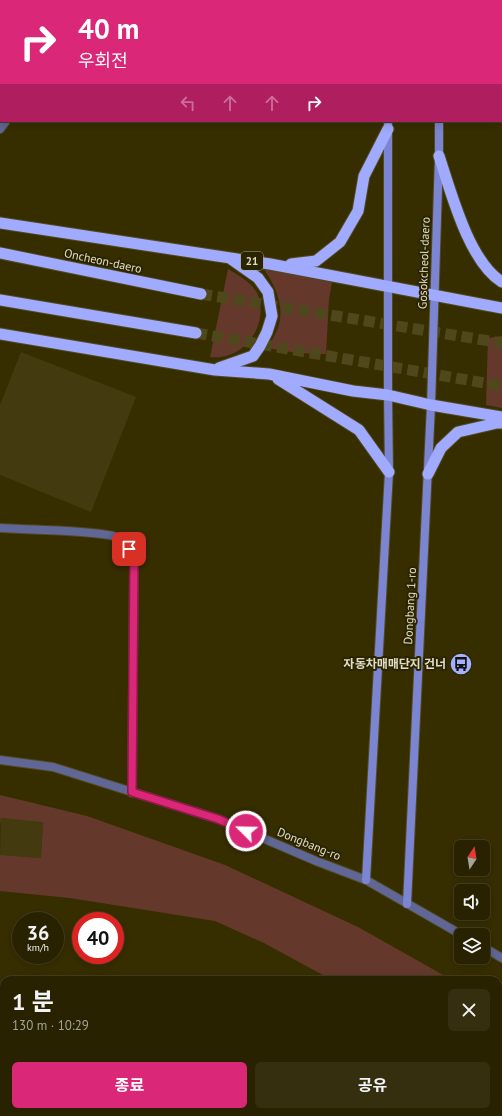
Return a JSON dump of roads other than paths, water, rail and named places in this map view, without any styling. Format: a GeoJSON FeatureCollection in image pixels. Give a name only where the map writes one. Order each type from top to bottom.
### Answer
{"type":"FeatureCollection","features":[{"type":"Feature","properties":{"kind":"highway"},"geometry":{"type":"LineString","coordinates":[[270,264],[298,264],[316,261],[340,242],[358,211],[364,176],[388,125]]}},
{"type":"Feature","properties":{"kind":"highway"},"geometry":{"type":"LineString","coordinates":[[439,156],[472,248],[494,277],[502,282]]}},
{"type":"Feature","properties":{"kind":"highway","name":"21"},"geometry":{"type":"LineString","coordinates":[[0,223],[229,257],[502,308]]}},
{"type":"Feature","properties":{"kind":"highway","name":"Oncheon-daero"},"geometry":{"type":"LineString","coordinates":[[0,253],[201,294]]}},
{"type":"Feature","properties":{"kind":"highway"},"geometry":{"type":"LineString","coordinates":[[215,370],[253,356],[264,339],[272,316],[268,292],[258,278],[229,257]]}},
{"type":"Feature","properties":{"kind":"highway"},"geometry":{"type":"LineString","coordinates":[[0,300],[196,333]]}},
{"type":"Feature","properties":{"kind":"highway"},"geometry":{"type":"LineString","coordinates":[[0,334],[215,370],[269,374],[353,391],[388,395],[431,405],[502,417]]}},
{"type":"Feature","properties":{"kind":"highway"},"geometry":{"type":"LineString","coordinates":[[269,374],[359,430],[389,472]]}},
{"type":"Feature","properties":{"kind":"highway"},"geometry":{"type":"LineString","coordinates":[[428,474],[440,448],[458,432],[502,423]]}},
{"type":"Feature","properties":{"kind":"main road","name":"Gosokcheol-daero"},"geometry":{"type":"LineString","coordinates":[[431,405],[439,122]]}},
{"type":"Feature","properties":{"kind":"main road"},"geometry":{"type":"LineString","coordinates":[[366,880],[389,472],[388,125]]}},
{"type":"Feature","properties":{"kind":"main road","name":"Dongbang 1-ro"},"geometry":{"type":"LineString","coordinates":[[407,904],[431,405]]}},
{"type":"Feature","properties":{"kind":"street"},"geometry":{"type":"LineString","coordinates":[[0,528],[102,534],[118,537],[129,549],[134,565],[132,792]]}},
{"type":"Feature","properties":{"kind":"street","name":"Dongbang-ro"},"geometry":{"type":"LineString","coordinates":[[0,760],[53,767],[218,819],[316,861],[366,880],[454,930]]}},
{"type":"Feature","properties":{"kind":"street"},"geometry":{"type":"LineString","coordinates":[[490,951],[502,958]]}},
{"type":"Feature","properties":{"kind":"tunnel"},"geometry":{"type":"LineString","coordinates":[[201,294],[502,343]]}},
{"type":"Feature","properties":{"kind":"tunnel"},"geometry":{"type":"LineString","coordinates":[[196,333],[502,386]]}},
{"type":"Feature","properties":{"kind":"place","name":"자동차매매단지 건너"},"geometry":{"type":"Point","coordinates":[461,664]}}]}
